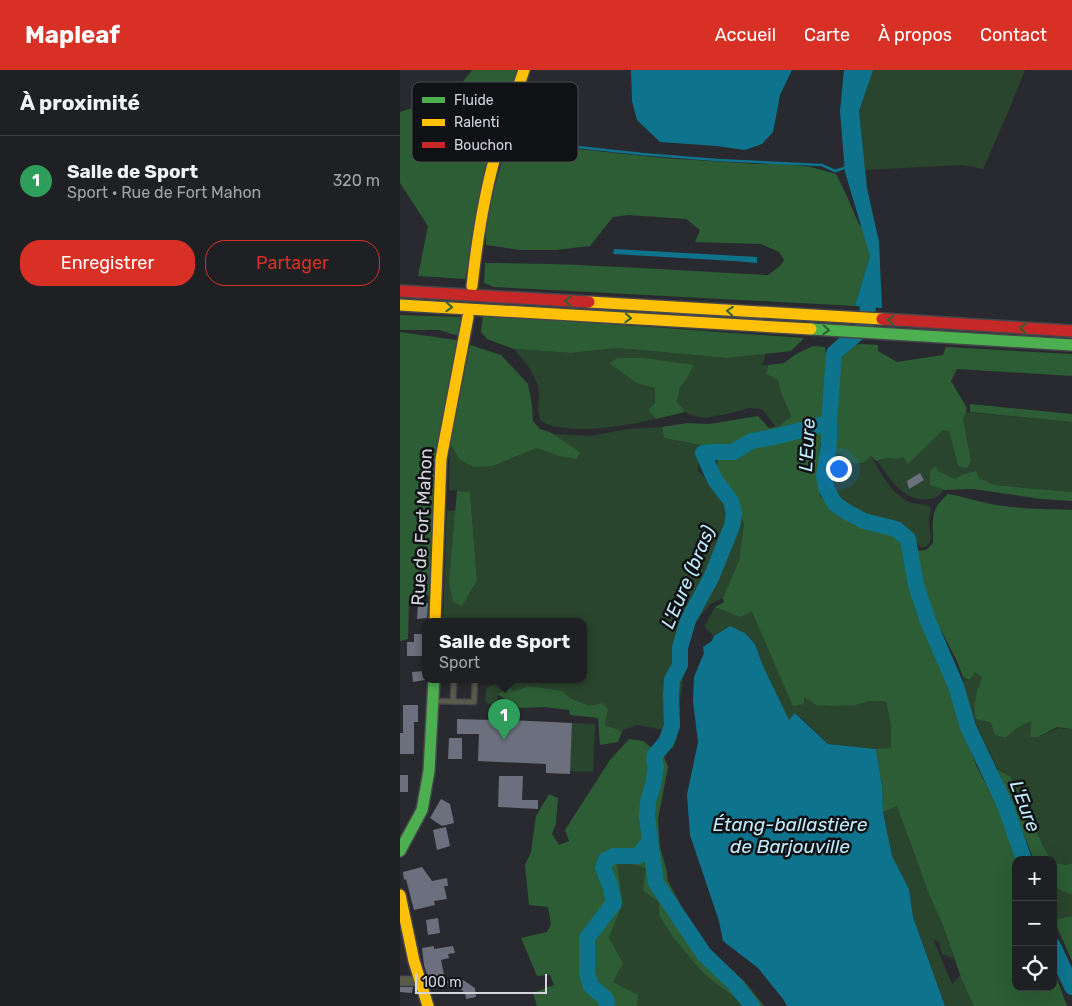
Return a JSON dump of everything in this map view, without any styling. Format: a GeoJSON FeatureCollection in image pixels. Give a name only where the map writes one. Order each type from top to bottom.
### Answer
{"type":"FeatureCollection","features":[{"type":"Feature","properties":{"kind":"main road"},"geometry":{"type":"LineString","coordinates":[[520,82],[524,70]]}},
{"type":"Feature","properties":{"kind":"main road"},"geometry":{"type":"LineString","coordinates":[[472,286],[474,262],[495,162]]}},
{"type":"Feature","properties":{"kind":"main road"},"geometry":{"type":"LineString","coordinates":[[400,291],[940,322],[1072,332]]}},
{"type":"Feature","properties":{"kind":"main road"},"geometry":{"type":"LineString","coordinates":[[400,305],[1072,345]]}},
{"type":"Feature","properties":{"kind":"main road","name":"Rue de Fort Mahon"},"geometry":{"type":"LineString","coordinates":[[435,618],[441,459],[468,317]]}},
{"type":"Feature","properties":{"kind":"main road"},"geometry":{"type":"LineString","coordinates":[[400,851],[422,810],[429,771],[434,683]]}},
{"type":"Feature","properties":{"kind":"main road"},"geometry":{"type":"LineString","coordinates":[[400,895],[419,981],[428,1006]]}},
{"type":"Feature","properties":{"kind":"street"},"geometry":{"type":"LineString","coordinates":[[400,981],[419,981]]}},
{"type":"Feature","properties":{"kind":"lane"},"geometry":{"type":"LineString","coordinates":[[453,702],[454,683]]}},
{"type":"Feature","properties":{"kind":"lane"},"geometry":{"type":"LineString","coordinates":[[433,701],[474,702],[475,683]]}},
{"type":"Feature","properties":{"kind":"green space"},"geometry":{"type":"Polygon","coordinates":[[[472,70],[519,70],[515,82],[463,82],[472,70]]]}},
{"type":"Feature","properties":{"kind":"green space"},"geometry":{"type":"Polygon","coordinates":[[[870,70],[1025,70],[983,169],[963,165],[865,170],[859,111],[870,70]]]}},
{"type":"Feature","properties":{"kind":"green space"},"geometry":{"type":"Polygon","coordinates":[[[412,108],[412,162],[489,162],[465,279],[418,276],[428,226],[400,183],[400,112],[412,108]]]}},
{"type":"Feature","properties":{"kind":"green space"},"geometry":{"type":"Polygon","coordinates":[[[578,149],[663,158],[811,167],[836,174],[866,235],[870,256],[855,306],[494,287],[484,283],[485,263],[591,265],[768,275],[780,266],[784,260],[779,252],[761,244],[695,242],[700,230],[686,219],[629,215],[613,217],[590,246],[556,250],[520,250],[486,245],[490,203],[502,162],[578,162],[578,149]]]}},
{"type":"Feature","properties":{"kind":"green space"},"geometry":{"type":"Polygon","coordinates":[[[400,315],[464,317],[459,336],[439,330],[400,330],[400,315]]]}},
{"type":"Feature","properties":{"kind":"green space"},"geometry":{"type":"Polygon","coordinates":[[[483,315],[804,338],[791,351],[727,358],[617,348],[571,353],[514,349],[487,339],[481,332],[483,315]]]}},
{"type":"Feature","properties":{"kind":"green space"},"geometry":{"type":"Polygon","coordinates":[[[400,332],[463,341],[435,462],[431,595],[409,600],[408,639],[400,641],[400,332]]]}},
{"type":"Feature","properties":{"kind":"green space"},"geometry":{"type":"Polygon","coordinates":[[[470,345],[501,355],[528,384],[533,421],[540,429],[550,432],[580,452],[577,459],[559,456],[537,448],[493,466],[473,467],[459,459],[450,443],[470,345]]]}},
{"type":"Feature","properties":{"kind":"green space"},"geometry":{"type":"Polygon","coordinates":[[[850,345],[878,345],[878,351],[897,362],[943,355],[946,347],[1072,354],[1072,376],[957,369],[951,381],[967,408],[963,420],[971,461],[967,468],[958,466],[949,431],[943,430],[908,464],[903,457],[876,461],[871,456],[864,462],[856,464],[845,460],[843,455],[834,453],[834,445],[831,438],[838,355],[850,345]]]}},
{"type":"Feature","properties":{"kind":"green space"},"geometry":{"type":"Polygon","coordinates":[[[813,346],[825,347],[828,367],[825,381],[825,431],[820,445],[818,472],[820,496],[838,513],[857,524],[869,525],[893,532],[902,540],[918,603],[940,655],[963,732],[977,767],[1011,832],[1019,856],[1012,856],[1012,991],[1057,991],[1057,979],[1067,1006],[974,1006],[930,897],[897,806],[883,812],[882,786],[876,749],[891,748],[891,726],[886,701],[832,706],[816,705],[804,697],[804,704],[793,706],[752,612],[740,617],[715,607],[724,602],[723,598],[739,560],[744,523],[719,477],[717,461],[723,452],[700,445],[664,438],[662,427],[687,423],[709,424],[758,416],[769,428],[779,426],[791,417],[778,380],[766,374],[768,365],[784,363],[796,354],[813,346]]]}},
{"type":"Feature","properties":{"kind":"green space"},"geometry":{"type":"Polygon","coordinates":[[[616,348],[727,358],[766,353],[762,365],[768,365],[766,374],[778,380],[791,418],[776,427],[762,409],[749,408],[704,418],[688,414],[677,403],[680,388],[686,380],[617,358],[609,363],[636,383],[656,388],[655,403],[648,410],[656,419],[618,426],[579,429],[553,426],[546,424],[540,419],[539,392],[536,380],[514,349],[571,353],[616,348]]]}},
{"type":"Feature","properties":{"kind":"green space"},"geometry":{"type":"Polygon","coordinates":[[[617,358],[644,358],[694,365],[680,388],[677,402],[685,412],[656,419],[648,410],[655,403],[655,388],[636,383],[609,363],[617,358]]]}},
{"type":"Feature","properties":{"kind":"green space"},"geometry":{"type":"Polygon","coordinates":[[[970,404],[1072,414],[1072,422],[970,412],[970,404]]]}},
{"type":"Feature","properties":{"kind":"green space"},"geometry":{"type":"Polygon","coordinates":[[[966,412],[1072,422],[1072,492],[995,485],[979,478],[955,479],[937,471],[936,466],[930,485],[944,489],[938,496],[931,499],[919,499],[898,488],[878,461],[903,457],[908,463],[943,430],[949,431],[958,465],[971,461],[962,420],[966,412]]]}},
{"type":"Feature","properties":{"kind":"green space"},"geometry":{"type":"Polygon","coordinates":[[[662,427],[664,438],[700,445],[698,471],[724,496],[744,522],[739,560],[723,598],[710,604],[696,622],[688,647],[679,706],[677,739],[673,748],[668,750],[663,730],[637,725],[622,731],[605,725],[608,709],[590,706],[568,697],[513,693],[511,687],[498,694],[496,707],[485,702],[486,688],[498,683],[587,683],[587,618],[443,618],[447,511],[456,510],[449,581],[462,606],[477,582],[470,492],[449,490],[450,443],[459,459],[493,466],[537,448],[559,456],[580,452],[552,434],[590,436],[628,429],[662,427]]]}},
{"type":"Feature","properties":{"kind":"green space"},"geometry":{"type":"Polygon","coordinates":[[[834,453],[871,456],[878,469],[899,496],[912,503],[926,505],[931,508],[929,522],[931,539],[926,547],[921,547],[892,520],[856,515],[842,504],[830,490],[829,473],[834,453]]]}},
{"type":"Feature","properties":{"kind":"green space"},"geometry":{"type":"Polygon","coordinates":[[[936,466],[938,471],[955,479],[961,475],[976,471],[979,478],[995,485],[1072,492],[1072,501],[1041,499],[973,489],[945,490],[930,485],[930,471],[936,466]]]}},
{"type":"Feature","properties":{"kind":"green space"},"geometry":{"type":"Polygon","coordinates":[[[457,491],[470,492],[477,581],[462,606],[453,602],[449,581],[457,491]]]}},
{"type":"Feature","properties":{"kind":"green space"},"geometry":{"type":"Polygon","coordinates":[[[948,494],[1007,506],[1072,510],[1072,729],[1057,727],[1038,737],[1030,737],[1031,721],[1017,728],[1006,738],[995,735],[991,723],[976,719],[975,704],[982,677],[975,672],[970,680],[963,677],[942,632],[927,611],[913,551],[926,550],[933,543],[933,516],[937,506],[948,494]]]}},
{"type":"Feature","properties":{"kind":"green space"},"geometry":{"type":"Polygon","coordinates":[[[715,607],[740,617],[752,612],[793,705],[803,696],[856,705],[870,701],[886,701],[891,726],[891,749],[829,744],[796,713],[789,721],[763,666],[755,643],[745,633],[730,626],[714,636],[704,627],[715,607]]]}},
{"type":"Feature","properties":{"kind":"green space"},"geometry":{"type":"Polygon","coordinates":[[[975,672],[982,677],[978,686],[984,722],[991,723],[1006,738],[1017,728],[1031,720],[1030,737],[1038,737],[1058,728],[1072,729],[1072,863],[1064,865],[1057,863],[1057,856],[1049,856],[1010,776],[997,768],[966,699],[963,677],[970,680],[975,672]]]}},
{"type":"Feature","properties":{"kind":"green space"},"geometry":{"type":"Polygon","coordinates":[[[528,686],[563,691],[568,697],[590,706],[602,703],[608,709],[605,725],[622,731],[618,742],[600,745],[598,718],[570,715],[569,710],[544,707],[520,708],[497,694],[511,687],[513,692],[528,686]]]}},
{"type":"Feature","properties":{"kind":"green space"},"geometry":{"type":"Polygon","coordinates":[[[572,723],[595,724],[593,772],[570,771],[572,723]]]}},
{"type":"Feature","properties":{"kind":"green space"},"geometry":{"type":"Polygon","coordinates":[[[629,739],[643,741],[652,748],[652,762],[662,751],[668,767],[658,819],[660,847],[668,881],[685,913],[710,951],[745,982],[764,1006],[745,1006],[703,973],[673,937],[659,915],[659,902],[643,891],[646,868],[616,860],[623,903],[609,938],[623,963],[613,982],[638,995],[637,1006],[537,1006],[533,993],[554,985],[550,975],[537,976],[521,938],[547,932],[551,924],[548,907],[529,905],[525,865],[531,852],[536,816],[549,794],[558,798],[556,824],[552,834],[559,845],[569,841],[565,830],[610,760],[629,739]]]}},
{"type":"Feature","properties":{"kind":"green space"},"geometry":{"type":"Polygon","coordinates":[[[997,769],[1010,776],[1049,856],[1032,856],[997,769]]]}},
{"type":"Feature","properties":{"kind":"green space"},"geometry":{"type":"Polygon","coordinates":[[[897,805],[954,959],[942,954],[939,942],[933,939],[952,984],[961,975],[974,1006],[945,1006],[913,917],[909,889],[892,856],[883,812],[897,805]]]}},
{"type":"Feature","properties":{"kind":"green space"},"geometry":{"type":"Polygon","coordinates":[[[615,859],[646,868],[659,902],[659,915],[703,973],[745,1006],[637,1006],[637,995],[613,982],[609,938],[623,903],[615,859]]]}},
{"type":"Feature","properties":{"kind":"green space"},"geometry":{"type":"Polygon","coordinates":[[[1057,863],[1065,865],[1072,863],[1072,895],[1057,889],[1057,863]]]}},
{"type":"Feature","properties":{"kind":"green space"},"geometry":{"type":"Polygon","coordinates":[[[1057,889],[1072,895],[1072,916],[1057,919],[1057,889]]]}},
{"type":"Feature","properties":{"kind":"green space"},"geometry":{"type":"Polygon","coordinates":[[[1072,916],[1072,961],[1057,927],[1057,919],[1072,916]]]}},
{"type":"Feature","properties":{"kind":"water"},"geometry":{"type":"Polygon","coordinates":[[[631,70],[792,70],[780,95],[773,132],[762,144],[745,150],[660,142],[637,120],[632,101],[631,70]]]}},
{"type":"Feature","properties":{"kind":"water"},"geometry":{"type":"Polygon","coordinates":[[[844,70],[873,70],[859,111],[867,188],[879,242],[882,308],[855,306],[870,256],[845,172],[840,111],[844,70]]]}},
{"type":"Feature","properties":{"kind":"water"},"geometry":{"type":"Polygon","coordinates":[[[614,249],[757,257],[757,263],[613,254],[614,249]]]}},
{"type":"Feature","properties":{"kind":"water","name":"Étang-ballastière de Barjouville"},"geometry":{"type":"Polygon","coordinates":[[[730,626],[745,633],[755,644],[763,666],[789,720],[795,713],[828,744],[876,749],[882,786],[883,812],[892,856],[909,889],[913,917],[945,1006],[787,1006],[758,968],[723,941],[719,921],[690,835],[687,795],[698,742],[693,701],[694,677],[704,653],[703,647],[712,641],[714,636],[730,626]]]}},
{"type":"Feature","properties":{"kind":"building"},"geometry":{"type":"Polygon","coordinates":[[[920,473],[924,480],[909,489],[907,481],[920,473]]]}},
{"type":"Feature","properties":{"kind":"building"},"geometry":{"type":"Polygon","coordinates":[[[418,603],[428,603],[427,618],[417,619],[418,603]]]}},
{"type":"Feature","properties":{"kind":"building"},"geometry":{"type":"Polygon","coordinates":[[[414,634],[422,634],[422,656],[407,656],[407,642],[414,642],[414,634]]]}},
{"type":"Feature","properties":{"kind":"building"},"geometry":{"type":"Polygon","coordinates":[[[422,671],[422,680],[413,682],[412,672],[422,671]]]}},
{"type":"Feature","properties":{"kind":"building"},"geometry":{"type":"Polygon","coordinates":[[[403,705],[418,705],[418,722],[414,722],[414,754],[400,754],[400,733],[403,733],[403,705]]]}},
{"type":"Feature","properties":{"kind":"building"},"geometry":{"type":"Polygon","coordinates":[[[495,714],[510,720],[572,723],[570,774],[546,773],[546,764],[478,761],[479,734],[457,734],[457,719],[493,720],[495,714]]]}},
{"type":"Feature","properties":{"kind":"building"},"geometry":{"type":"Polygon","coordinates":[[[449,738],[462,738],[462,759],[448,759],[449,738]]]}},
{"type":"Feature","properties":{"kind":"building"},"geometry":{"type":"Polygon","coordinates":[[[400,775],[408,775],[408,792],[400,792],[400,775]]]}},
{"type":"Feature","properties":{"kind":"building"},"geometry":{"type":"Polygon","coordinates":[[[499,776],[523,776],[522,800],[538,800],[538,809],[498,807],[499,776]]]}},
{"type":"Feature","properties":{"kind":"building"},"geometry":{"type":"Polygon","coordinates":[[[441,799],[450,804],[454,823],[442,826],[430,818],[441,799]]]}},
{"type":"Feature","properties":{"kind":"building"},"geometry":{"type":"Polygon","coordinates":[[[446,827],[450,846],[437,850],[433,830],[446,827]]]}},
{"type":"Feature","properties":{"kind":"building"},"geometry":{"type":"Polygon","coordinates":[[[422,867],[432,881],[447,878],[448,886],[444,886],[447,899],[434,901],[435,905],[414,910],[403,872],[422,867]]]}},
{"type":"Feature","properties":{"kind":"building"},"geometry":{"type":"Polygon","coordinates":[[[438,918],[440,933],[428,935],[426,920],[438,918]]]}},
{"type":"Feature","properties":{"kind":"building"},"geometry":{"type":"Polygon","coordinates":[[[434,946],[434,949],[453,946],[455,953],[448,954],[449,958],[441,960],[445,980],[430,984],[424,965],[422,948],[434,946]]]}},
{"type":"Feature","properties":{"kind":"building"},"geometry":{"type":"Polygon","coordinates":[[[460,978],[475,988],[476,997],[466,999],[465,993],[458,987],[449,989],[447,981],[460,978]]]}},
{"type":"Feature","properties":{"kind":"building"},"geometry":{"type":"Polygon","coordinates":[[[400,987],[413,987],[412,993],[400,992],[400,987]]]}},
{"type":"Feature","properties":{"kind":"waterway"},"geometry":{"type":"LineString","coordinates":[[578,147],[717,160],[822,165],[835,171],[847,167]]}},
{"type":"Feature","properties":{"kind":"waterway","name":"L'Eure"},"geometry":{"type":"LineString","coordinates":[[870,286],[866,326],[834,353],[829,443],[824,476],[826,488],[835,504],[847,512],[864,521],[896,529],[908,539],[916,585],[928,621],[956,686],[968,727],[1005,805],[1023,856]]}},
{"type":"Feature","properties":{"kind":"waterway","name":"L'Eure (bras)"},"geometry":{"type":"LineString","coordinates":[[607,1006],[606,999],[591,986],[587,973],[587,938],[614,903],[610,885],[603,868],[606,860],[614,856],[638,856],[650,841],[647,816],[656,766],[654,760],[655,755],[666,742],[672,726],[672,680],[680,665],[680,648],[688,620],[711,578],[732,526],[734,513],[731,501],[715,480],[703,453],[733,452],[752,441],[829,423]]}},
{"type":"Feature","properties":{"kind":"waterway"},"geometry":{"type":"LineString","coordinates":[[650,841],[656,883],[704,954],[735,984],[752,1006]]}},
{"type":"Feature","properties":{"kind":"waterway","name":"L'Eure"},"geometry":{"type":"LineString","coordinates":[[1057,955],[1072,987]]}},
{"type":"Feature","properties":{"kind":"traffic: fast"},"geometry":{"type":"LineString","coordinates":[[811,329],[1072,345]]}},
{"type":"Feature","properties":{"kind":"traffic: fast"},"geometry":{"type":"LineString","coordinates":[[400,851],[422,810],[429,771],[434,683]]}},
{"type":"Feature","properties":{"kind":"traffic: slow"},"geometry":{"type":"LineString","coordinates":[[520,82],[524,70]]}},
{"type":"Feature","properties":{"kind":"traffic: slow"},"geometry":{"type":"LineString","coordinates":[[472,286],[479,234],[493,162]]}},
{"type":"Feature","properties":{"kind":"traffic: slow"},"geometry":{"type":"LineString","coordinates":[[589,302],[882,319]]}},
{"type":"Feature","properties":{"kind":"traffic: slow"},"geometry":{"type":"LineString","coordinates":[[400,305],[811,329]]}},
{"type":"Feature","properties":{"kind":"traffic: slow"},"geometry":{"type":"LineString","coordinates":[[435,618],[441,459],[468,317]]}},
{"type":"Feature","properties":{"kind":"traffic: slow"},"geometry":{"type":"LineString","coordinates":[[400,895],[414,961],[428,1006]]}},
{"type":"Feature","properties":{"kind":"traffic: jam"},"geometry":{"type":"LineString","coordinates":[[400,291],[589,302]]}},
{"type":"Feature","properties":{"kind":"traffic: jam"},"geometry":{"type":"LineString","coordinates":[[882,319],[1072,331]]}},
{"type":"Feature","properties":{"kind":"place","name":"Salle de Sport"},"geometry":{"type":"Point","coordinates":[504,740]}}]}
